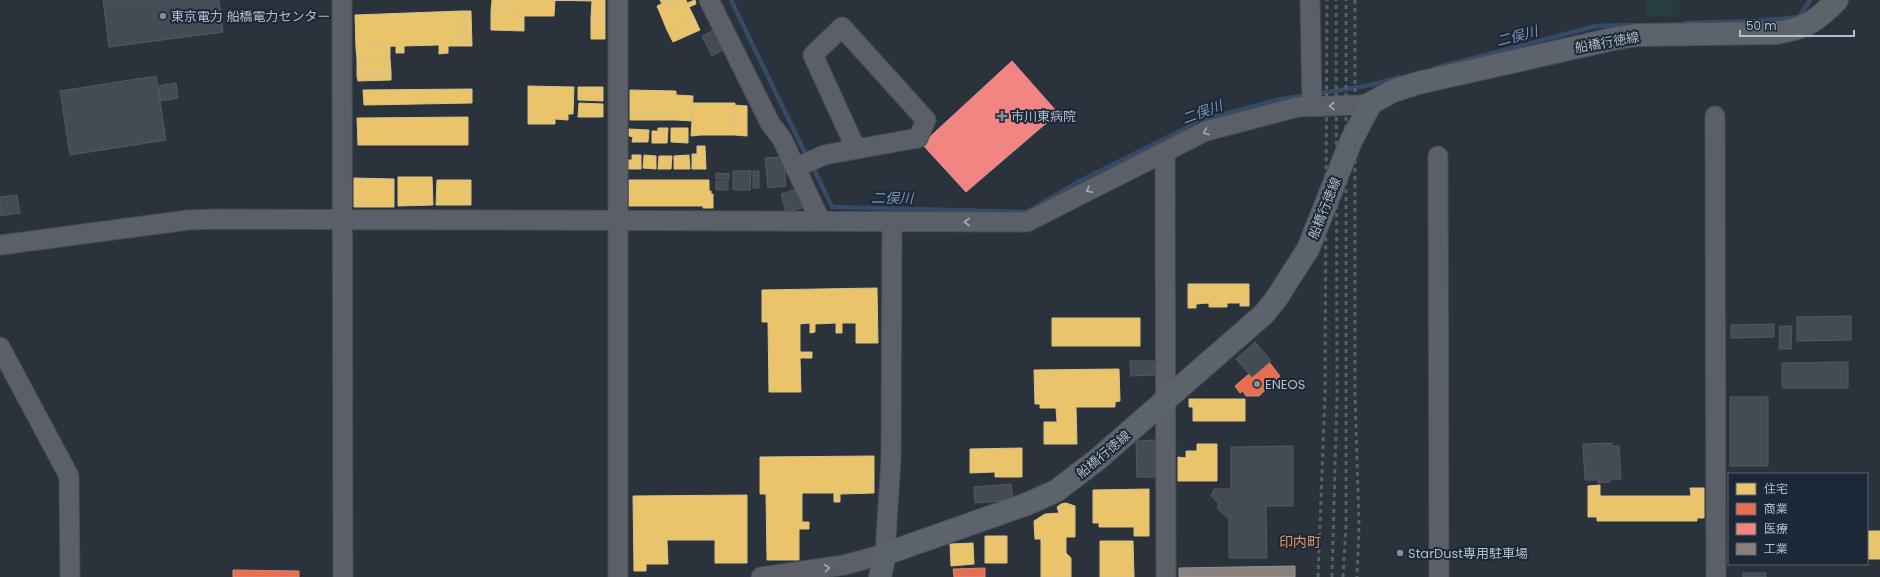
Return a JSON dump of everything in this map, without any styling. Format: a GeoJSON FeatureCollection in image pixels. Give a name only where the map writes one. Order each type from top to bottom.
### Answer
{"type":"FeatureCollection","features":[{"type":"Feature","properties":{"kind":"main road","name":"船橋行徳線"},"geometry":{"type":"LineString","coordinates":[[885,554],[1027,504],[1056,491],[1093,463],[1251,326],[1276,299],[1308,249],[1351,141],[1371,103],[1393,91],[1418,83],[1636,35],[1775,33],[1795,30],[1820,18],[1837,0]]}},
{"type":"Feature","properties":{"kind":"main road"},"geometry":{"type":"LineString","coordinates":[[880,577],[885,554]]}},
{"type":"Feature","properties":{"kind":"street"},"geometry":{"type":"LineString","coordinates":[[342,0],[343,577]]}},
{"type":"Feature","properties":{"kind":"street"},"geometry":{"type":"LineString","coordinates":[[618,0],[618,577]]}},
{"type":"Feature","properties":{"kind":"street"},"geometry":{"type":"LineString","coordinates":[[709,0],[770,123],[782,139],[820,220]]}},
{"type":"Feature","properties":{"kind":"street"},"geometry":{"type":"LineString","coordinates":[[1310,0],[1312,106]]}},
{"type":"Feature","properties":{"kind":"street"},"geometry":{"type":"LineString","coordinates":[[795,168],[824,154],[856,149],[918,138],[926,120],[842,27],[813,55],[856,149]]}},
{"type":"Feature","properties":{"kind":"street"},"geometry":{"type":"LineString","coordinates":[[0,245],[188,220],[343,218],[1027,222],[1206,131],[1298,107],[1359,105],[1371,103]]}},
{"type":"Feature","properties":{"kind":"street"},"geometry":{"type":"LineString","coordinates":[[1715,116],[1716,577]]}},
{"type":"Feature","properties":{"kind":"street"},"geometry":{"type":"LineString","coordinates":[[1165,152],[1164,402],[1166,577]]}},
{"type":"Feature","properties":{"kind":"street"},"geometry":{"type":"LineString","coordinates":[[1438,156],[1439,577]]}},
{"type":"Feature","properties":{"kind":"street"},"geometry":{"type":"LineString","coordinates":[[761,577],[844,565],[885,554],[890,459],[892,222]]}},
{"type":"Feature","properties":{"kind":"street"},"geometry":{"type":"LineString","coordinates":[[0,347],[69,476],[70,577]]}},
{"type":"Feature","properties":{"kind":"green space"},"geometry":{"type":"Polygon","coordinates":[[[1646,0],[1679,0],[1680,15],[1647,17],[1646,0]]]}},
{"type":"Feature","properties":{"kind":"building: 住宅"},"geometry":{"type":"Polygon","coordinates":[[[492,0],[555,0],[554,16],[517,16],[517,11],[491,11],[492,0]]]}},
{"type":"Feature","properties":{"kind":"building: 住宅"},"geometry":{"type":"Polygon","coordinates":[[[548,0],[596,0],[592,1],[548,0]]]}},
{"type":"Feature","properties":{"kind":"building: 住宅"},"geometry":{"type":"Polygon","coordinates":[[[605,0],[605,17],[591,17],[592,1],[605,0]]]}},
{"type":"Feature","properties":{"kind":"building: 住宅"},"geometry":{"type":"Polygon","coordinates":[[[660,0],[681,0],[669,6],[667,1],[662,4],[660,0]]]}},
{"type":"Feature","properties":{"kind":"building: 住宅"},"geometry":{"type":"Polygon","coordinates":[[[681,0],[686,0],[687,3],[695,0],[696,4],[689,7],[694,17],[667,30],[657,6],[667,1],[669,6],[681,0]]]}},
{"type":"Feature","properties":{"kind":"building: 住宅"},"geometry":{"type":"Polygon","coordinates":[[[461,11],[462,46],[448,46],[448,53],[439,54],[439,45],[404,46],[404,53],[396,53],[396,46],[356,48],[355,15],[461,11]]]}},
{"type":"Feature","properties":{"kind":"building: 住宅"},"geometry":{"type":"Polygon","coordinates":[[[461,11],[465,11],[467,46],[462,46],[461,11]]]}},
{"type":"Feature","properties":{"kind":"building: 住宅"},"geometry":{"type":"Polygon","coordinates":[[[465,11],[471,11],[472,46],[467,46],[465,11]]]}},
{"type":"Feature","properties":{"kind":"building: 住宅"},"geometry":{"type":"Polygon","coordinates":[[[491,11],[517,11],[517,16],[524,16],[524,31],[491,30],[491,11]]]}},
{"type":"Feature","properties":{"kind":"building: 住宅"},"geometry":{"type":"Polygon","coordinates":[[[591,17],[605,17],[605,39],[591,39],[591,17]]]}},
{"type":"Feature","properties":{"kind":"building: 住宅"},"geometry":{"type":"Polygon","coordinates":[[[694,17],[700,30],[673,42],[667,30],[694,17]]]}},
{"type":"Feature","properties":{"kind":"building: 住宅"},"geometry":{"type":"Polygon","coordinates":[[[390,46],[390,59],[357,60],[356,48],[390,46]]]}},
{"type":"Feature","properties":{"kind":"building: 住宅"},"geometry":{"type":"Polygon","coordinates":[[[390,59],[391,71],[357,73],[357,60],[390,59]]]}},
{"type":"Feature","properties":{"kind":"building: 住宅"},"geometry":{"type":"Polygon","coordinates":[[[391,71],[391,75],[357,76],[357,73],[391,71]]]}},
{"type":"Feature","properties":{"kind":"building: 住宅"},"geometry":{"type":"Polygon","coordinates":[[[391,75],[391,80],[358,81],[357,76],[391,75]]]}},
{"type":"Feature","properties":{"kind":"building: 住宅"},"geometry":{"type":"Polygon","coordinates":[[[528,86],[574,87],[573,114],[568,114],[568,120],[555,119],[555,124],[528,124],[528,86]]]}},
{"type":"Feature","properties":{"kind":"building: 住宅"},"geometry":{"type":"Polygon","coordinates":[[[578,87],[603,87],[603,101],[578,100],[578,87]]]}},
{"type":"Feature","properties":{"kind":"building: 住宅"},"geometry":{"type":"Polygon","coordinates":[[[472,89],[472,103],[364,105],[363,90],[472,89]]]}},
{"type":"Feature","properties":{"kind":"building: 住宅"},"geometry":{"type":"Polygon","coordinates":[[[630,90],[676,91],[676,114],[630,113],[630,90]]]}},
{"type":"Feature","properties":{"kind":"building: 住宅"},"geometry":{"type":"Polygon","coordinates":[[[676,95],[693,96],[692,121],[676,120],[676,95]]]}},
{"type":"Feature","properties":{"kind":"building: 住宅"},"geometry":{"type":"Polygon","coordinates":[[[579,103],[603,104],[603,117],[578,117],[579,103]]]}},
{"type":"Feature","properties":{"kind":"building: 住宅"},"geometry":{"type":"Polygon","coordinates":[[[693,103],[735,103],[734,135],[701,135],[692,121],[693,103]]]}},
{"type":"Feature","properties":{"kind":"building: 住宅"},"geometry":{"type":"Polygon","coordinates":[[[734,105],[747,106],[747,136],[734,135],[734,105]]]}},
{"type":"Feature","properties":{"kind":"building: 住宅"},"geometry":{"type":"Polygon","coordinates":[[[630,113],[676,114],[676,120],[630,120],[630,113]]]}},
{"type":"Feature","properties":{"kind":"building: 住宅"},"geometry":{"type":"Polygon","coordinates":[[[468,117],[468,145],[358,145],[357,118],[468,117]]]}},
{"type":"Feature","properties":{"kind":"building: 住宅"},"geometry":{"type":"Polygon","coordinates":[[[692,121],[701,135],[691,136],[692,121]]]}},
{"type":"Feature","properties":{"kind":"building: 住宅"},"geometry":{"type":"Polygon","coordinates":[[[658,128],[668,128],[667,143],[652,143],[652,131],[658,131],[658,128]]]}},
{"type":"Feature","properties":{"kind":"building: 住宅"},"geometry":{"type":"Polygon","coordinates":[[[671,128],[688,128],[688,143],[671,142],[671,128]]]}},
{"type":"Feature","properties":{"kind":"building: 住宅"},"geometry":{"type":"Polygon","coordinates":[[[629,129],[649,130],[648,142],[632,142],[633,137],[629,136],[629,129]]]}},
{"type":"Feature","properties":{"kind":"building: 住宅"},"geometry":{"type":"Polygon","coordinates":[[[697,146],[705,146],[706,169],[692,169],[692,154],[697,154],[697,146]]]}},
{"type":"Feature","properties":{"kind":"building: 住宅"},"geometry":{"type":"Polygon","coordinates":[[[632,155],[641,155],[641,169],[628,169],[628,160],[632,160],[632,155]]]}},
{"type":"Feature","properties":{"kind":"building: 住宅"},"geometry":{"type":"Polygon","coordinates":[[[644,155],[656,156],[656,169],[643,168],[644,155]]]}},
{"type":"Feature","properties":{"kind":"building: 住宅"},"geometry":{"type":"Polygon","coordinates":[[[689,155],[690,169],[674,169],[674,156],[689,155]]]}},
{"type":"Feature","properties":{"kind":"building: 住宅"},"geometry":{"type":"Polygon","coordinates":[[[659,156],[672,156],[671,169],[658,169],[659,156]]]}},
{"type":"Feature","properties":{"kind":"building: 住宅"},"geometry":{"type":"Polygon","coordinates":[[[398,177],[432,177],[433,205],[398,206],[398,177]]]}},
{"type":"Feature","properties":{"kind":"building: 住宅"},"geometry":{"type":"Polygon","coordinates":[[[354,178],[394,179],[394,207],[354,207],[354,178]]]}},
{"type":"Feature","properties":{"kind":"building: 住宅"},"geometry":{"type":"Polygon","coordinates":[[[437,180],[471,180],[471,205],[436,205],[437,180]]]}},
{"type":"Feature","properties":{"kind":"building: 住宅"},"geometry":{"type":"Polygon","coordinates":[[[629,180],[709,180],[709,191],[713,194],[713,208],[703,208],[703,206],[629,206],[629,180]]]}},
{"type":"Feature","properties":{"kind":"building: 住宅"},"geometry":{"type":"Polygon","coordinates":[[[1188,284],[1249,284],[1249,306],[1240,306],[1240,303],[1227,303],[1227,307],[1209,307],[1209,303],[1196,304],[1196,308],[1188,308],[1188,284]]]}},
{"type":"Feature","properties":{"kind":"building: 住宅"},"geometry":{"type":"Polygon","coordinates":[[[877,288],[878,343],[856,343],[856,323],[842,323],[842,333],[836,333],[836,323],[815,324],[815,332],[810,333],[810,323],[800,324],[800,352],[812,352],[812,358],[800,358],[801,392],[769,392],[768,322],[762,322],[762,290],[877,288]]]}},
{"type":"Feature","properties":{"kind":"building: 住宅"},"geometry":{"type":"Polygon","coordinates":[[[1052,318],[1140,318],[1140,346],[1052,346],[1052,318]]]}},
{"type":"Feature","properties":{"kind":"building: 住宅"},"geometry":{"type":"Polygon","coordinates":[[[1119,369],[1120,401],[1115,402],[1115,407],[1076,407],[1077,444],[1044,444],[1044,422],[1057,422],[1056,408],[1040,408],[1040,404],[1035,404],[1034,370],[1119,369]]]}},
{"type":"Feature","properties":{"kind":"building: 住宅"},"geometry":{"type":"Polygon","coordinates":[[[1189,399],[1245,399],[1245,421],[1193,421],[1193,407],[1189,407],[1189,399]]]}},
{"type":"Feature","properties":{"kind":"building: 住宅"},"geometry":{"type":"Polygon","coordinates":[[[1197,444],[1217,444],[1217,481],[1178,481],[1178,457],[1186,458],[1186,451],[1197,451],[1197,444]]]}},
{"type":"Feature","properties":{"kind":"building: 住宅"},"geometry":{"type":"Polygon","coordinates":[[[1022,448],[1022,477],[995,477],[995,472],[970,473],[970,449],[1022,448]]]}},
{"type":"Feature","properties":{"kind":"building: 住宅"},"geometry":{"type":"Polygon","coordinates":[[[874,456],[874,493],[840,494],[840,502],[834,502],[834,493],[802,493],[802,522],[809,522],[809,529],[799,529],[799,560],[767,560],[766,494],[760,494],[760,457],[874,456]]]}},
{"type":"Feature","properties":{"kind":"building: 住宅"},"geometry":{"type":"Polygon","coordinates":[[[1600,485],[1600,496],[1691,496],[1690,488],[1704,488],[1704,518],[1697,518],[1697,521],[1597,521],[1597,517],[1588,517],[1588,486],[1600,485]]]}},
{"type":"Feature","properties":{"kind":"building: 住宅"},"geometry":{"type":"Polygon","coordinates":[[[1149,489],[1149,536],[1134,536],[1134,527],[1099,527],[1099,523],[1093,523],[1093,490],[1149,489]]]}},
{"type":"Feature","properties":{"kind":"building: 住宅"},"geometry":{"type":"Polygon","coordinates":[[[747,495],[747,563],[715,563],[715,540],[667,540],[668,564],[646,564],[646,571],[634,571],[633,496],[747,495]]]}},
{"type":"Feature","properties":{"kind":"building: 住宅"},"geometry":{"type":"Polygon","coordinates":[[[1066,503],[1075,506],[1075,537],[1066,537],[1066,553],[1071,558],[1071,577],[1041,577],[1041,539],[1035,539],[1034,521],[1045,514],[1059,513],[1057,507],[1066,503]]]}},
{"type":"Feature","properties":{"kind":"building: 住宅"},"geometry":{"type":"Polygon","coordinates":[[[1868,531],[1880,531],[1880,559],[1868,559],[1868,531]]]}},
{"type":"Feature","properties":{"kind":"building: 住宅"},"geometry":{"type":"Polygon","coordinates":[[[985,536],[1007,536],[1007,563],[985,563],[985,536]]]}},
{"type":"Feature","properties":{"kind":"building: 住宅"},"geometry":{"type":"Polygon","coordinates":[[[1100,541],[1133,541],[1134,577],[1100,577],[1100,541]]]}},
{"type":"Feature","properties":{"kind":"building: 住宅"},"geometry":{"type":"Polygon","coordinates":[[[973,543],[974,564],[951,566],[950,544],[973,543]]]}},
{"type":"Feature","properties":{"kind":"building: 商業"},"geometry":{"type":"Polygon","coordinates":[[[1269,362],[1280,376],[1259,396],[1246,396],[1243,391],[1240,393],[1235,386],[1249,374],[1252,377],[1269,362]]]}},
{"type":"Feature","properties":{"kind":"building: 商業"},"geometry":{"type":"Polygon","coordinates":[[[985,568],[985,577],[954,577],[953,569],[985,568]]]}},
{"type":"Feature","properties":{"kind":"building: 商業"},"geometry":{"type":"Polygon","coordinates":[[[233,570],[299,571],[299,577],[233,577],[233,570]]]}},
{"type":"Feature","properties":{"kind":"building: 医療"},"geometry":{"type":"Polygon","coordinates":[[[1012,61],[1058,113],[966,192],[922,144],[1012,61]]]}},
{"type":"Feature","properties":{"kind":"building: 工業"},"geometry":{"type":"Polygon","coordinates":[[[1295,566],[1295,577],[1179,577],[1179,568],[1295,566]]]}},
{"type":"Feature","properties":{"kind":"building: その他","name":"東京電力 船橋電力センター"},"geometry":{"type":"Polygon","coordinates":[[[103,0],[219,0],[223,32],[109,47],[103,0]]]}},
{"type":"Feature","properties":{"kind":"building: その他"},"geometry":{"type":"Polygon","coordinates":[[[716,29],[726,48],[712,56],[702,36],[716,29]]]}},
{"type":"Feature","properties":{"kind":"building: その他"},"geometry":{"type":"Polygon","coordinates":[[[156,76],[166,140],[70,155],[60,91],[156,76]]]}},
{"type":"Feature","properties":{"kind":"building: その他"},"geometry":{"type":"Polygon","coordinates":[[[176,83],[178,98],[160,101],[158,86],[176,83]]]}},
{"type":"Feature","properties":{"kind":"building: その他"},"geometry":{"type":"Polygon","coordinates":[[[783,157],[786,186],[768,188],[765,158],[783,157]]]}},
{"type":"Feature","properties":{"kind":"building: その他"},"geometry":{"type":"Polygon","coordinates":[[[733,171],[751,171],[750,190],[733,190],[733,171]]]}},
{"type":"Feature","properties":{"kind":"building: その他"},"geometry":{"type":"Polygon","coordinates":[[[753,171],[759,171],[759,188],[753,188],[753,171]]]}},
{"type":"Feature","properties":{"kind":"building: その他"},"geometry":{"type":"Polygon","coordinates":[[[716,173],[729,174],[729,179],[716,179],[716,173]]]}},
{"type":"Feature","properties":{"kind":"building: その他"},"geometry":{"type":"Polygon","coordinates":[[[716,181],[728,181],[728,190],[716,190],[716,181]]]}},
{"type":"Feature","properties":{"kind":"building: その他"},"geometry":{"type":"Polygon","coordinates":[[[800,188],[805,207],[786,212],[781,194],[800,188]]]}},
{"type":"Feature","properties":{"kind":"building: その他"},"geometry":{"type":"Polygon","coordinates":[[[17,195],[20,213],[0,216],[0,197],[17,195]]]}},
{"type":"Feature","properties":{"kind":"building: その他"},"geometry":{"type":"Polygon","coordinates":[[[1851,316],[1851,340],[1797,341],[1797,317],[1851,316]]]}},
{"type":"Feature","properties":{"kind":"building: その他"},"geometry":{"type":"Polygon","coordinates":[[[1774,324],[1774,337],[1731,338],[1731,325],[1774,324]]]}},
{"type":"Feature","properties":{"kind":"building: その他"},"geometry":{"type":"Polygon","coordinates":[[[1780,326],[1792,326],[1791,349],[1779,349],[1780,326]]]}},
{"type":"Feature","properties":{"kind":"building: その他"},"geometry":{"type":"Polygon","coordinates":[[[1255,342],[1271,361],[1252,377],[1236,359],[1255,342]]]}},
{"type":"Feature","properties":{"kind":"building: その他"},"geometry":{"type":"Polygon","coordinates":[[[1130,361],[1154,361],[1155,375],[1131,376],[1130,361]]]}},
{"type":"Feature","properties":{"kind":"building: その他"},"geometry":{"type":"Polygon","coordinates":[[[1848,362],[1848,388],[1782,388],[1782,363],[1848,362]]]}},
{"type":"Feature","properties":{"kind":"building: その他"},"geometry":{"type":"Polygon","coordinates":[[[1730,397],[1768,397],[1768,466],[1730,466],[1730,397]]]}},
{"type":"Feature","properties":{"kind":"building: その他"},"geometry":{"type":"Polygon","coordinates":[[[1155,440],[1155,477],[1137,477],[1136,441],[1155,440]]]}},
{"type":"Feature","properties":{"kind":"building: その他"},"geometry":{"type":"Polygon","coordinates":[[[1612,443],[1612,446],[1619,446],[1621,479],[1610,479],[1610,482],[1598,483],[1598,480],[1585,480],[1583,444],[1612,443]]]}},
{"type":"Feature","properties":{"kind":"building: その他"},"geometry":{"type":"Polygon","coordinates":[[[1293,446],[1293,506],[1266,506],[1267,558],[1229,558],[1229,519],[1217,508],[1219,504],[1211,496],[1214,489],[1231,489],[1231,447],[1293,446]]]}},
{"type":"Feature","properties":{"kind":"building: その他"},"geometry":{"type":"Polygon","coordinates":[[[1011,484],[1013,500],[975,503],[974,487],[1011,484]]]}},
{"type":"Feature","properties":{"kind":"building: その他"},"geometry":{"type":"Polygon","coordinates":[[[1743,573],[1766,573],[1766,577],[1743,577],[1743,573]]]}},
{"type":"Feature","properties":{"kind":"waterway","name":"二俣川"},"geometry":{"type":"LineString","coordinates":[[731,0],[807,157]]}},
{"type":"Feature","properties":{"kind":"waterway","name":"二俣川"},"geometry":{"type":"LineString","coordinates":[[1685,23],[1757,21],[1799,17],[1810,0]]}},
{"type":"Feature","properties":{"kind":"waterway","name":"二俣川"},"geometry":{"type":"LineString","coordinates":[[1435,68],[1596,26],[1632,25]]}},
{"type":"Feature","properties":{"kind":"waterway","name":"二俣川"},"geometry":{"type":"LineString","coordinates":[[1316,94],[1371,85],[1400,77]]}},
{"type":"Feature","properties":{"kind":"waterway","name":"二俣川"},"geometry":{"type":"LineString","coordinates":[[812,165],[832,207],[1027,212],[1078,182],[1202,120],[1281,99],[1308,95]]}},
{"type":"Feature","properties":{"kind":"railway"},"geometry":{"type":"LineString","coordinates":[[1318,577],[1325,395],[1327,0]]}},
{"type":"Feature","properties":{"kind":"railway"},"geometry":{"type":"LineString","coordinates":[[1332,577],[1337,395],[1336,0]]}},
{"type":"Feature","properties":{"kind":"railway"},"geometry":{"type":"LineString","coordinates":[[1343,577],[1346,526],[1346,0]]}},
{"type":"Feature","properties":{"kind":"railway"},"geometry":{"type":"LineString","coordinates":[[1355,0],[1355,395],[1359,525],[1357,577]]}},
{"type":"Feature","properties":{"kind":"place","name":"東京電力 船橋電力センター"},"geometry":{"type":"Point","coordinates":[163,16]}},
{"type":"Feature","properties":{"kind":"place","name":"市川東病院"},"geometry":{"type":"Point","coordinates":[1002,116]}},
{"type":"Feature","properties":{"kind":"place","name":"ENEOS"},"geometry":{"type":"Point","coordinates":[1257,384]}},
{"type":"Feature","properties":{"kind":"place","name":"StarDust専用駐車場"},"geometry":{"type":"Point","coordinates":[1400,553]}},
{"type":"Feature","properties":{"kind":"district","name":"印内町"},"geometry":{"type":"Point","coordinates":[1300,542]}}]}
